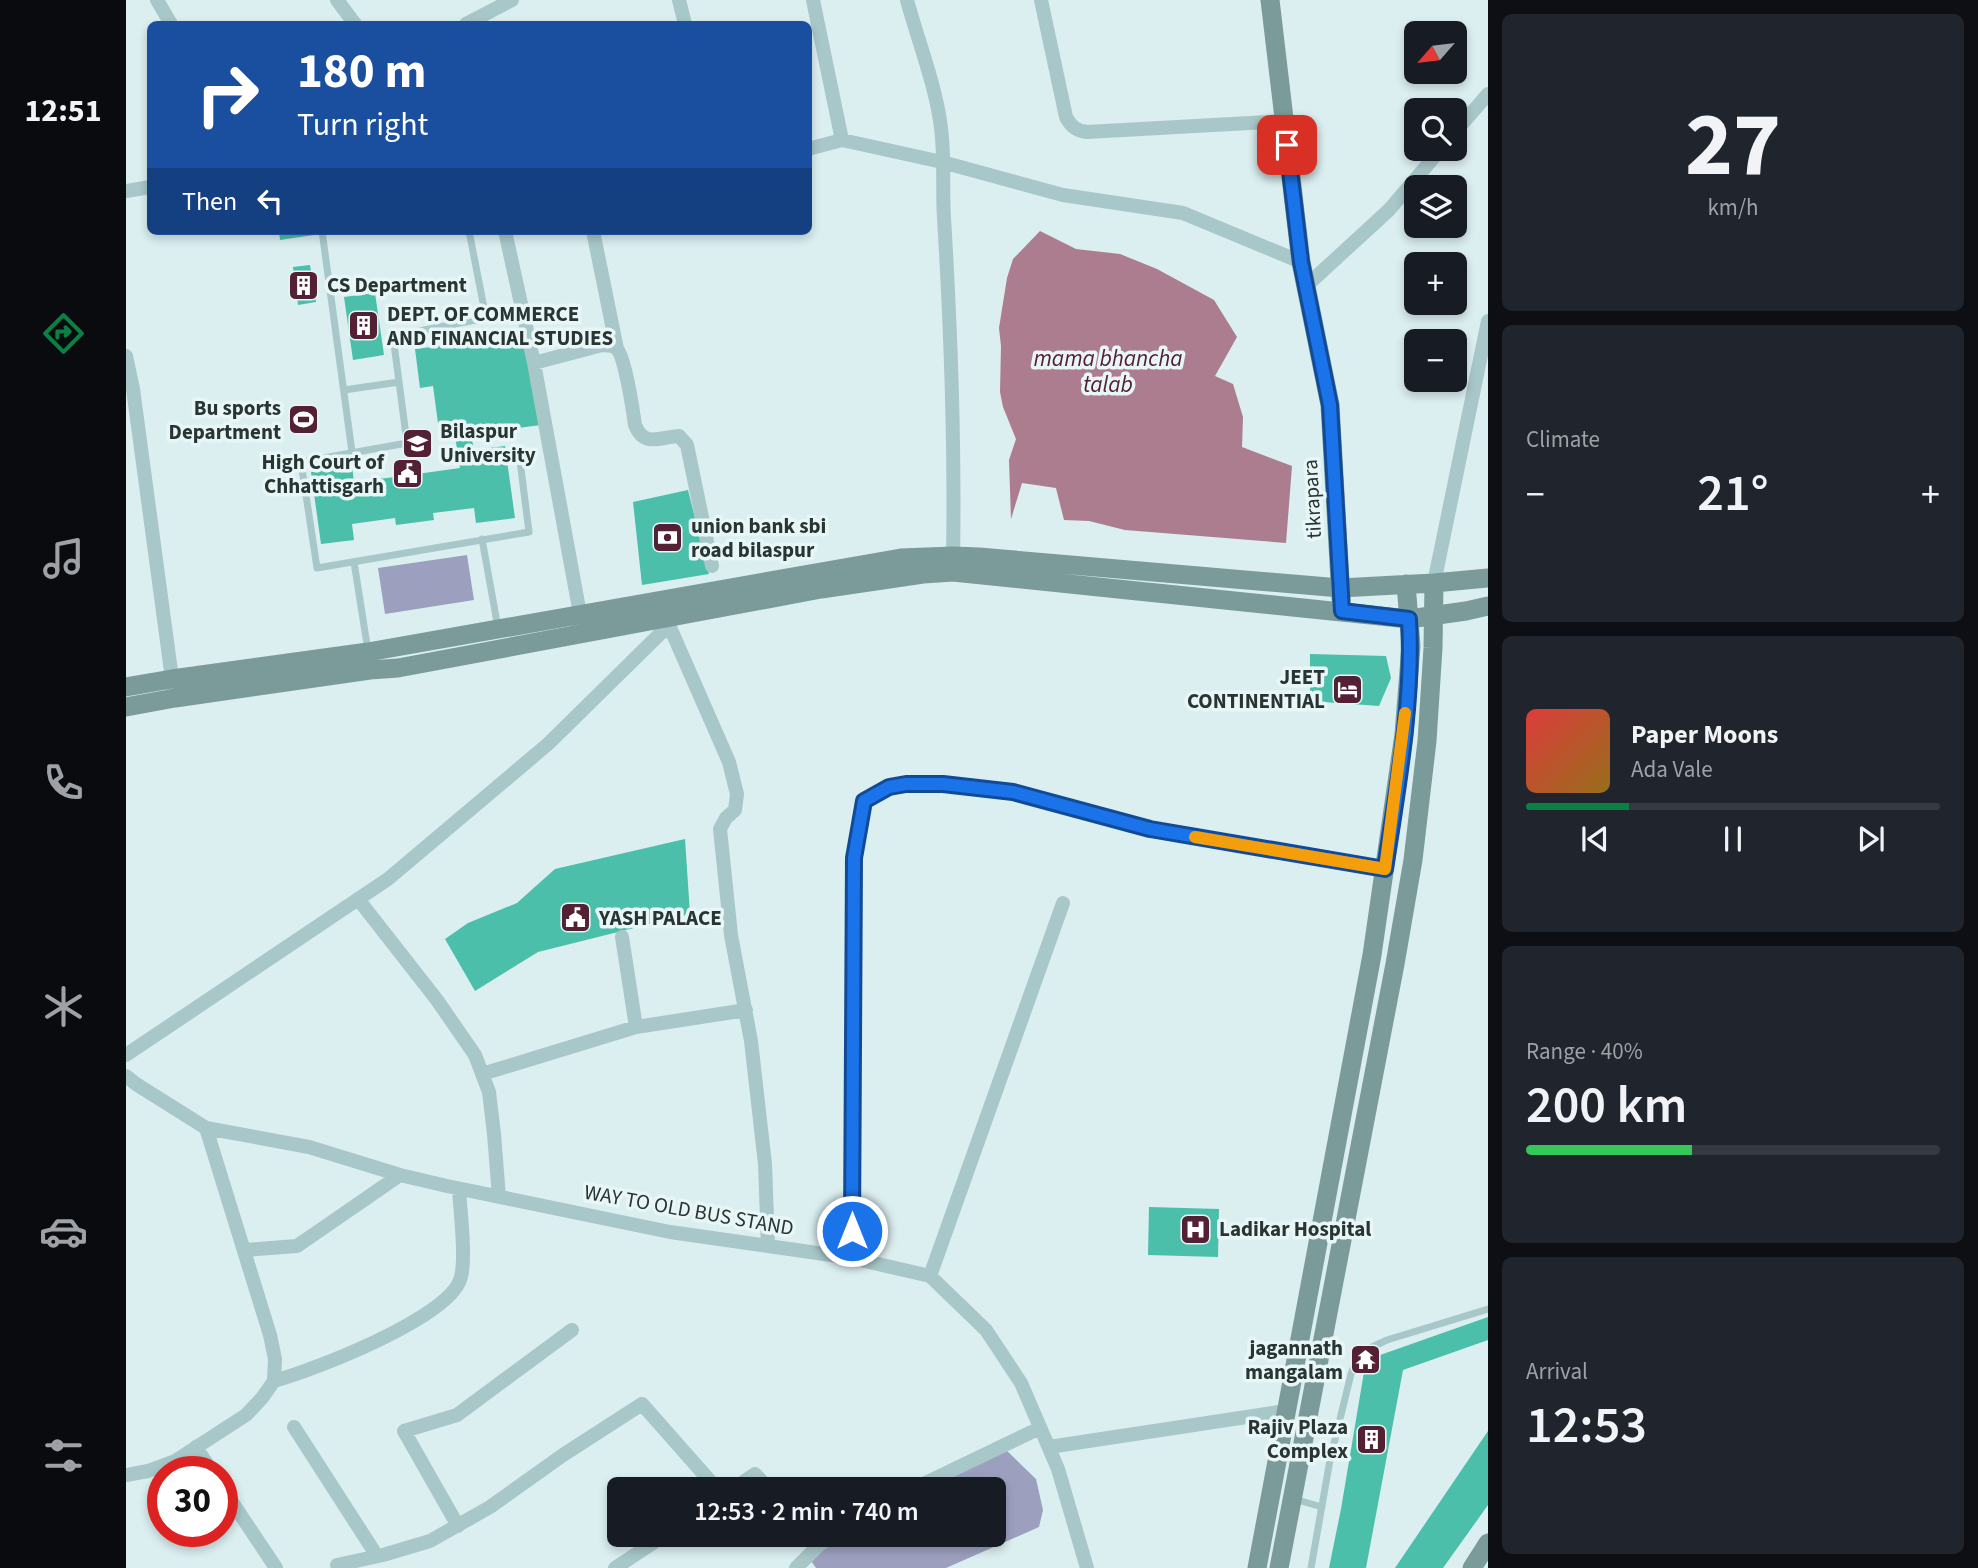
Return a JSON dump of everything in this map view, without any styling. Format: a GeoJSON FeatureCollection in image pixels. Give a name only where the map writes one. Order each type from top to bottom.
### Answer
{"type":"FeatureCollection","features":[{"type":"Feature","properties":{"kind":"street"},"geometry":{"type":"LineString","coordinates":[[156,0],[169,21]]}},
{"type":"Feature","properties":{"kind":"street"},"geometry":{"type":"LineString","coordinates":[[337,0],[353,21]]}},
{"type":"Feature","properties":{"kind":"street"},"geometry":{"type":"LineString","coordinates":[[472,21],[512,0]]}},
{"type":"Feature","properties":{"kind":"street"},"geometry":{"type":"LineString","coordinates":[[679,0],[684,21]]}},
{"type":"Feature","properties":{"kind":"street"},"geometry":{"type":"LineString","coordinates":[[813,0],[842,140]]}},
{"type":"Feature","properties":{"kind":"street"},"geometry":{"type":"LineString","coordinates":[[907,0],[941,128],[953,381],[953,564]]}},
{"type":"Feature","properties":{"kind":"street"},"geometry":{"type":"LineString","coordinates":[[1041,0],[1066,117],[1071,126],[1079,131],[1284,121]]}},
{"type":"Feature","properties":{"kind":"street","name":"tikrapara"},"geometry":{"type":"LineString","coordinates":[[1270,0],[1301,262],[1330,405],[1342,611]]}},
{"type":"Feature","properties":{"kind":"street"},"geometry":{"type":"LineString","coordinates":[[1467,118],[1488,94]]}},
{"type":"Feature","properties":{"kind":"street"},"geometry":{"type":"LineString","coordinates":[[812,148],[842,140],[942,162],[1063,194],[1183,213],[1301,262]]}},
{"type":"Feature","properties":{"kind":"street"},"geometry":{"type":"LineString","coordinates":[[1305,287],[1389,210],[1431,161]]}},
{"type":"Feature","properties":{"kind":"street"},"geometry":{"type":"LineString","coordinates":[[126,191],[147,188]]}},
{"type":"Feature","properties":{"kind":"street"},"geometry":{"type":"LineString","coordinates":[[506,235],[534,363],[580,614]]}},
{"type":"Feature","properties":{"kind":"street"},"geometry":{"type":"LineString","coordinates":[[594,235],[617,349],[639,435],[650,440],[679,436],[687,445],[712,566]]}},
{"type":"Feature","properties":{"kind":"street"},"geometry":{"type":"LineString","coordinates":[[1279,1568],[1413,860],[1427,741],[1434,583],[1488,321]]}},
{"type":"Feature","properties":{"kind":"street"},"geometry":{"type":"LineString","coordinates":[[534,363],[601,345],[611,345],[617,349]]}},
{"type":"Feature","properties":{"kind":"street"},"geometry":{"type":"LineString","coordinates":[[126,356],[133,389],[173,689]]}},
{"type":"Feature","properties":{"kind":"street"},"geometry":{"type":"LineString","coordinates":[[126,688],[173,689],[369,661],[580,614],[901,558],[1409,619],[1488,606]]}},
{"type":"Feature","properties":{"kind":"street"},"geometry":{"type":"LineString","coordinates":[[369,661],[398,668],[583,632],[672,621],[821,589],[923,574],[953,564],[1340,589],[1488,578]]}},
{"type":"Feature","properties":{"kind":"street"},"geometry":{"type":"LineString","coordinates":[[1256,1568],[1372,955],[1404,734],[1410,646],[1406,584]]}},
{"type":"Feature","properties":{"kind":"street"},"geometry":{"type":"LineString","coordinates":[[126,1055],[388,879],[548,744],[672,621]]}},
{"type":"Feature","properties":{"kind":"street"},"geometry":{"type":"LineString","coordinates":[[672,621],[729,762],[737,794],[735,810],[719,829],[731,935],[751,1041],[765,1164],[768,1246]]}},
{"type":"Feature","properties":{"kind":"street"},"geometry":{"type":"LineString","coordinates":[[126,707],[173,689]]}},
{"type":"Feature","properties":{"kind":"street"},"geometry":{"type":"LineString","coordinates":[[852,1258],[854,858],[864,801],[889,787],[906,784],[943,784],[1013,792],[1150,829],[1385,869]]}},
{"type":"Feature","properties":{"kind":"street"},"geometry":{"type":"LineString","coordinates":[[359,899],[475,1055],[489,1092],[499,1197]]}},
{"type":"Feature","properties":{"kind":"street"},"geometry":{"type":"LineString","coordinates":[[1063,903],[930,1276],[986,1330],[1021,1383],[1058,1469],[1087,1568]]}},
{"type":"Feature","properties":{"kind":"street"},"geometry":{"type":"LineString","coordinates":[[622,937],[636,1027]]}},
{"type":"Feature","properties":{"kind":"street"},"geometry":{"type":"LineString","coordinates":[[482,1074],[636,1027],[746,1010]]}},
{"type":"Feature","properties":{"kind":"street","name":"WAY TO OLD BUS STAND"},"geometry":{"type":"LineString","coordinates":[[126,1076],[205,1128],[309,1147],[400,1175],[459,1189],[670,1232],[852,1258],[930,1276]]}},
{"type":"Feature","properties":{"kind":"street"},"geometry":{"type":"LineString","coordinates":[[126,1475],[148,1471],[175,1461],[246,1415],[274,1381],[276,1370],[273,1347],[205,1128]]}},
{"type":"Feature","properties":{"kind":"street"},"geometry":{"type":"LineString","coordinates":[[245,1250],[297,1246],[400,1175]]}},
{"type":"Feature","properties":{"kind":"street"},"geometry":{"type":"LineString","coordinates":[[274,1381],[319,1367],[408,1325],[423,1317],[449,1296],[457,1287],[463,1265],[459,1189]]}},
{"type":"Feature","properties":{"kind":"street"},"geometry":{"type":"LineString","coordinates":[[458,1525],[404,1431],[457,1415],[572,1330]]}},
{"type":"Feature","properties":{"kind":"street"},"geometry":{"type":"LineString","coordinates":[[335,1567],[430,1541],[490,1507],[642,1404],[706,1477]]}},
{"type":"Feature","properties":{"kind":"street"},"geometry":{"type":"LineString","coordinates":[[1049,1447],[1286,1411]]}},
{"type":"Feature","properties":{"kind":"street"},"geometry":{"type":"LineString","coordinates":[[294,1427],[377,1556]]}},
{"type":"Feature","properties":{"kind":"street"},"geometry":{"type":"LineString","coordinates":[[938,1477],[1040,1428]]}},
{"type":"Feature","properties":{"kind":"street"},"geometry":{"type":"LineString","coordinates":[[196,1447],[202,1456]]}},
{"type":"Feature","properties":{"kind":"street"},"geometry":{"type":"LineString","coordinates":[[238,1511],[276,1568]]}},
{"type":"Feature","properties":{"kind":"street"},"geometry":{"type":"LineString","coordinates":[[1472,1568],[1488,1542]]}},
{"type":"Feature","properties":{"kind":"street"},"geometry":{"type":"LineString","coordinates":[[615,1568],[647,1547]]}},
{"type":"Feature","properties":{"kind":"street"},"geometry":{"type":"LineString","coordinates":[[801,1566],[811,1547]]}},
{"type":"Feature","properties":{"kind":"lane"},"geometry":{"type":"LineString","coordinates":[[323,235],[352,453]]}},
{"type":"Feature","properties":{"kind":"lane"},"geometry":{"type":"LineString","coordinates":[[469,235],[485,318],[393,336],[407,443],[301,462],[317,568],[529,531],[520,461]]}},
{"type":"Feature","properties":{"kind":"lane"},"geometry":{"type":"LineString","coordinates":[[344,390],[399,382]]}},
{"type":"Feature","properties":{"kind":"lane"},"geometry":{"type":"LineString","coordinates":[[482,540],[499,630]]}},
{"type":"Feature","properties":{"kind":"lane"},"geometry":{"type":"LineString","coordinates":[[354,562],[369,661]]}},
{"type":"Feature","properties":{"kind":"lane"},"geometry":{"type":"LineString","coordinates":[[1311,1568],[1330,1460],[1357,1359],[1370,1348],[1387,1340],[1488,1309]]}},
{"type":"Feature","properties":{"kind":"lane"},"geometry":{"type":"LineString","coordinates":[[1293,1499],[1322,1507]]}},
{"type":"Feature","properties":{"kind":"shaded area"},"geometry":{"type":"Polygon","coordinates":[[[467,555],[474,600],[385,614],[378,568],[467,555]]]}},
{"type":"Feature","properties":{"kind":"shaded area"},"geometry":{"type":"Polygon","coordinates":[[[1006,1450],[1036,1479],[1043,1510],[1039,1527],[1006,1542],[1006,1477],[948,1477],[1006,1450]]]}},
{"type":"Feature","properties":{"kind":"shaded area"},"geometry":{"type":"Polygon","coordinates":[[[824,1547],[994,1547],[946,1568],[816,1568],[811,1561],[824,1547]]]}},
{"type":"Feature","properties":{"kind":"water","name":"mama bhancha talab"},"geometry":{"type":"Polygon","coordinates":[[[1040,231],[1076,249],[1120,254],[1157,269],[1214,300],[1237,337],[1215,376],[1233,384],[1243,417],[1242,447],[1292,466],[1286,543],[1125,530],[1089,521],[1064,520],[1056,488],[1022,483],[1011,519],[1009,460],[1016,439],[1000,392],[999,328],[1007,278],[1013,259],[1040,231]]]}},
{"type":"Feature","properties":{"kind":"building"},"geometry":{"type":"Polygon","coordinates":[[[279,235],[314,235],[280,240],[279,235]]]}},
{"type":"Feature","properties":{"kind":"building","name":"CS Department"},"geometry":{"type":"Polygon","coordinates":[[[310,265],[316,302],[298,305],[293,267],[310,265]]]}},
{"type":"Feature","properties":{"kind":"building","name":"DEPT. OF COMMERCE AND FINANCIAL STUDIES"},"geometry":{"type":"Polygon","coordinates":[[[375,293],[384,355],[353,360],[344,297],[375,293]]]}},
{"type":"Feature","properties":{"kind":"building"},"geometry":{"type":"Polygon","coordinates":[[[523,336],[541,425],[471,434],[474,450],[505,446],[515,518],[476,523],[474,508],[433,513],[434,520],[396,525],[395,518],[352,524],[354,540],[321,544],[311,472],[352,466],[354,482],[395,477],[393,463],[415,460],[417,474],[460,468],[455,436],[440,438],[433,386],[420,388],[415,349],[523,336]]]}},
{"type":"Feature","properties":{"kind":"building","name":"union bank sbi road bilaspur"},"geometry":{"type":"Polygon","coordinates":[[[688,490],[709,574],[642,585],[633,502],[688,490]]]}},
{"type":"Feature","properties":{"kind":"building","name":"JEET CONTINENTIAL"},"geometry":{"type":"Polygon","coordinates":[[[1310,654],[1386,656],[1391,678],[1379,706],[1310,701],[1310,654]]]}},
{"type":"Feature","properties":{"kind":"building","name":"YASH PALACE"},"geometry":{"type":"Polygon","coordinates":[[[685,839],[690,914],[538,952],[475,991],[445,939],[468,923],[517,903],[555,869],[685,839]]]}},
{"type":"Feature","properties":{"kind":"building"},"geometry":{"type":"Polygon","coordinates":[[[1149,1207],[1219,1209],[1218,1257],[1148,1255],[1149,1207]]]}},
{"type":"Feature","properties":{"kind":"building","name":"Rajiv Plaza Complex"},"geometry":{"type":"Polygon","coordinates":[[[1488,1317],[1488,1340],[1403,1370],[1366,1568],[1329,1568],[1366,1360],[1488,1317]]]}},
{"type":"Feature","properties":{"kind":"building"},"geometry":{"type":"Polygon","coordinates":[[[1488,1431],[1488,1505],[1443,1568],[1395,1568],[1488,1431]]]}},
{"type":"Feature","properties":{"kind":"slow traffic"},"geometry":{"type":"LineString","coordinates":[[1195,837],[1385,869],[1405,713]]}},
{"type":"Feature","properties":{"kind":"place","name":"CS Department"},"geometry":{"type":"Point","coordinates":[304,285]}},
{"type":"Feature","properties":{"kind":"place","name":"DEPT. OF COMMERCE AND FINANCIAL STUDIES"},"geometry":{"type":"Point","coordinates":[364,326]}},
{"type":"Feature","properties":{"kind":"place","name":"Bu sports Department"},"geometry":{"type":"Point","coordinates":[304,420]}},
{"type":"Feature","properties":{"kind":"place","name":"Bilaspur University"},"geometry":{"type":"Point","coordinates":[417,443]}},
{"type":"Feature","properties":{"kind":"place","name":"High Court of Chhattisgarh"},"geometry":{"type":"Point","coordinates":[407,474]}},
{"type":"Feature","properties":{"kind":"place","name":"union bank sbi road bilaspur"},"geometry":{"type":"Point","coordinates":[668,538]}},
{"type":"Feature","properties":{"kind":"place","name":"JEET CONTINENTIAL"},"geometry":{"type":"Point","coordinates":[1348,689]}},
{"type":"Feature","properties":{"kind":"place","name":"YASH PALACE"},"geometry":{"type":"Point","coordinates":[576,918]}},
{"type":"Feature","properties":{"kind":"place","name":"Ladikar Hospital"},"geometry":{"type":"Point","coordinates":[1196,1229]}},
{"type":"Feature","properties":{"kind":"place","name":"jagannath mangalam"},"geometry":{"type":"Point","coordinates":[1366,1360]}},
{"type":"Feature","properties":{"kind":"place","name":"Rajiv Plaza Complex"},"geometry":{"type":"Point","coordinates":[1371,1439]}},
{"type":"Feature","properties":{"kind":"route"},"geometry":{"type":"LineString","coordinates":[[852,1231],[854,858],[864,801],[889,787],[906,784],[943,784],[1013,792],[1150,829],[1385,869],[1404,734],[1410,646],[1409,619],[1342,611],[1330,405],[1305,287],[1287,145]]}}]}
